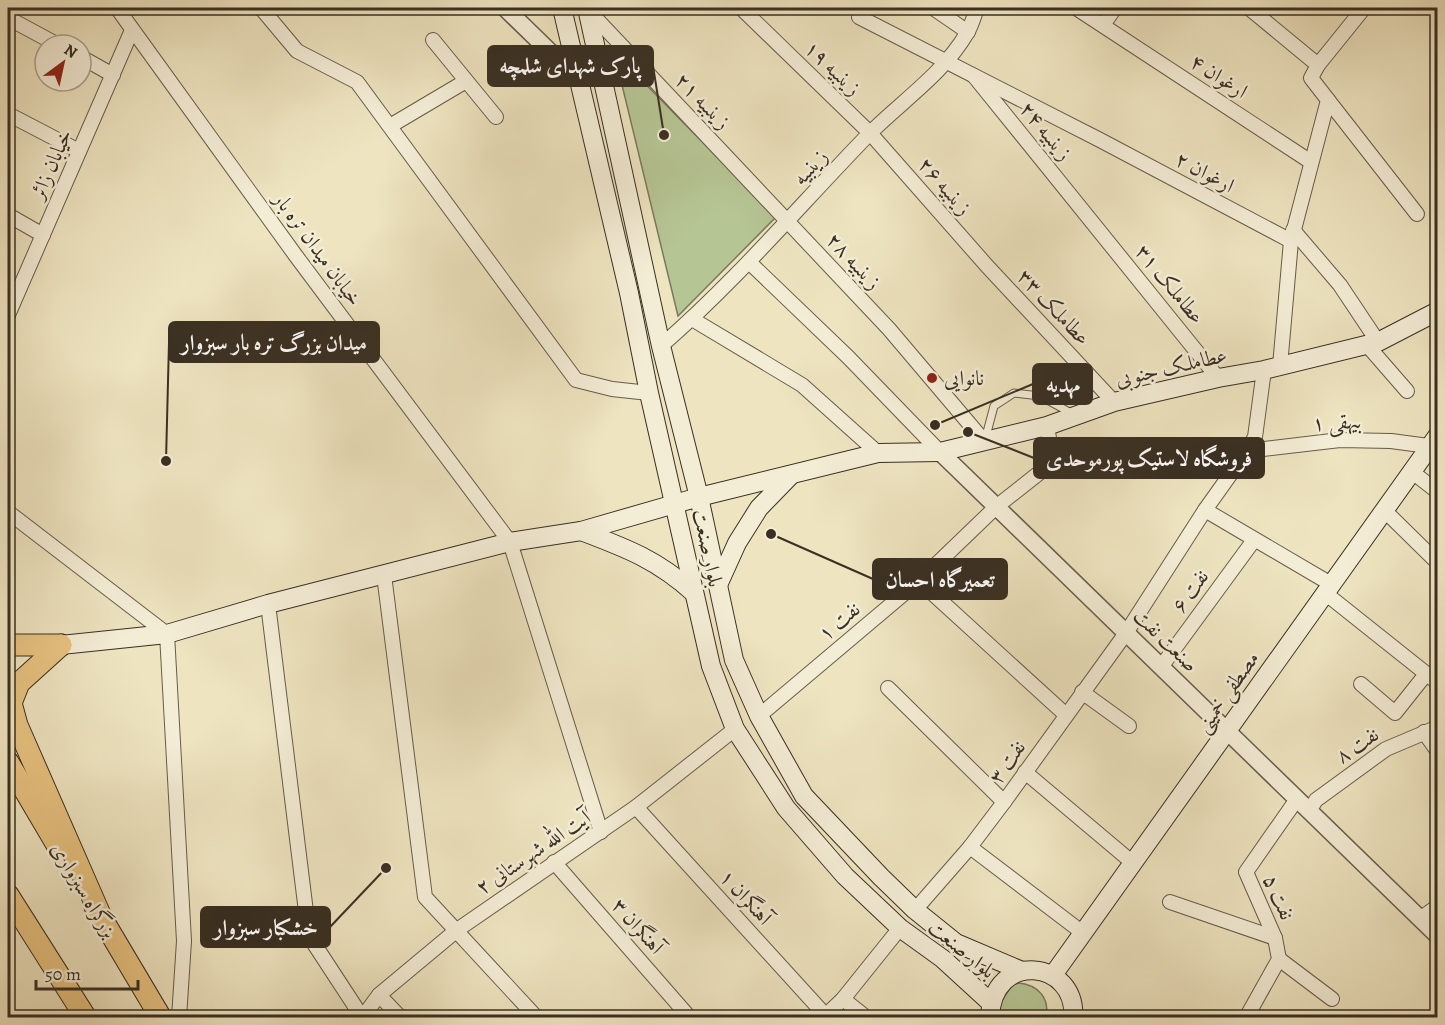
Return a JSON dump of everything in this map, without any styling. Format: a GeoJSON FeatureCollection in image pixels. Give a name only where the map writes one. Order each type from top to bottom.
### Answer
{"type":"FeatureCollection","features":[{"type":"Feature","properties":{"kind":"highway"},"geometry":{"type":"LineString","coordinates":[[8,645],[62,645]]}},
{"type":"Feature","properties":{"kind":"highway"},"geometry":{"type":"LineString","coordinates":[[62,645],[19,683],[11,704],[17,725],[102,919]]}},
{"type":"Feature","properties":{"kind":"highway","name":"بزرگراه سبزواری"},"geometry":{"type":"LineString","coordinates":[[8,762],[161,1017]]}},
{"type":"Feature","properties":{"kind":"highway"},"geometry":{"type":"LineString","coordinates":[[8,895],[86,1017]]}},
{"type":"Feature","properties":{"kind":"main road","name":"بلوار صنعت"},"geometry":{"type":"LineString","coordinates":[[562,8],[629,293],[649,393],[711,666],[735,729],[786,808],[846,876],[900,928],[943,959],[990,1010]]}},
{"type":"Feature","properties":{"kind":"main road","name":"بلوار صنعت"},"geometry":{"type":"LineString","coordinates":[[587,9],[648,289],[699,496],[734,660],[759,716],[804,796],[881,878],[915,910],[956,943],[1022,971],[1038,970],[1053,975]]}},
{"type":"Feature","properties":{"kind":"main road"},"geometry":{"type":"LineString","coordinates":[[629,293],[648,289]]}},
{"type":"Feature","properties":{"kind":"main road","name":"عطاملک جنوبی"},"geometry":{"type":"LineString","coordinates":[[62,645],[167,634],[268,604],[510,542],[581,531],[699,496],[878,453],[940,452],[1047,426],[1114,402],[1272,368],[1372,343],[1437,311]]}},
{"type":"Feature","properties":{"kind":"main road","name":"مصطفی خمینی"},"geometry":{"type":"LineString","coordinates":[[1053,975],[1411,471],[1435,443]]}},
{"type":"Feature","properties":{"kind":"main road"},"geometry":{"type":"LineString","coordinates":[[717,585],[737,543],[759,508],[791,475]]}},
{"type":"Feature","properties":{"kind":"main road"},"geometry":{"type":"LineString","coordinates":[[581,531],[627,548],[672,573],[694,593]]}},
{"type":"Feature","properties":{"kind":"main road"},"geometry":{"type":"LineString","coordinates":[[711,666],[734,660]]}},
{"type":"Feature","properties":{"kind":"main road"},"geometry":{"type":"LineString","coordinates":[[990,1010],[997,988],[1008,977],[1022,971]]}},
{"type":"Feature","properties":{"kind":"main road"},"geometry":{"type":"LineString","coordinates":[[1053,975],[1065,986],[1072,999],[1074,1017]]}},
{"type":"Feature","properties":{"kind":"street","name":"خیابان میدان تره بار"},"geometry":{"type":"LineString","coordinates":[[117,8],[296,256],[510,542],[601,832]]}},
{"type":"Feature","properties":{"kind":"street"},"geometry":{"type":"LineString","coordinates":[[261,8],[297,51],[357,82],[576,380],[612,389],[649,393]]}},
{"type":"Feature","properties":{"kind":"street"},"geometry":{"type":"LineString","coordinates":[[505,8],[581,82]]}},
{"type":"Feature","properties":{"kind":"street","name":"زینبیه ۱۹"},"geometry":{"type":"LineString","coordinates":[[741,8],[870,133]]}},
{"type":"Feature","properties":{"kind":"street"},"geometry":{"type":"LineString","coordinates":[[933,8],[968,32]]}},
{"type":"Feature","properties":{"kind":"street","name":"زینبیه"},"geometry":{"type":"LineString","coordinates":[[661,346],[692,319],[749,262],[870,133],[947,62],[968,32],[977,8]]}},
{"type":"Feature","properties":{"kind":"street","name":"ارغوان ۴"},"geometry":{"type":"LineString","coordinates":[[1076,8],[1311,162]]}},
{"type":"Feature","properties":{"kind":"street"},"geometry":{"type":"LineString","coordinates":[[1103,25],[1115,8]]}},
{"type":"Feature","properties":{"kind":"street"},"geometry":{"type":"LineString","coordinates":[[1249,8],[1318,65]]}},
{"type":"Feature","properties":{"kind":"street"},"geometry":{"type":"LineString","coordinates":[[1364,8],[1318,65],[1311,78],[1417,214]]}},
{"type":"Feature","properties":{"kind":"street","name":"زینبیه ۲۱"},"geometry":{"type":"LineString","coordinates":[[587,9],[788,221]]}},
{"type":"Feature","properties":{"kind":"street","name":"ارغوان ۲"},"geometry":{"type":"LineString","coordinates":[[859,17],[1292,236]]}},
{"type":"Feature","properties":{"kind":"street"},"geometry":{"type":"LineString","coordinates":[[8,18],[36,33]]}},
{"type":"Feature","properties":{"kind":"street","name":"خیابان زائر"},"geometry":{"type":"LineString","coordinates":[[8,315],[132,30]]}},
{"type":"Feature","properties":{"kind":"street"},"geometry":{"type":"LineString","coordinates":[[433,40],[496,117]]}},
{"type":"Feature","properties":{"kind":"street"},"geometry":{"type":"LineString","coordinates":[[93,64],[113,75]]}},
{"type":"Feature","properties":{"kind":"street","name":"زینبیه ۲۴"},"geometry":{"type":"LineString","coordinates":[[970,72],[1089,217]]}},
{"type":"Feature","properties":{"kind":"street"},"geometry":{"type":"LineString","coordinates":[[390,126],[466,81]]}},
{"type":"Feature","properties":{"kind":"street"},"geometry":{"type":"LineString","coordinates":[[1272,368],[1292,236],[1328,100]]}},
{"type":"Feature","properties":{"kind":"street"},"geometry":{"type":"LineString","coordinates":[[8,114],[79,152]]}},
{"type":"Feature","properties":{"kind":"street","name":"زینبیه ۲۶"},"geometry":{"type":"LineString","coordinates":[[870,133],[987,266]]}},
{"type":"Feature","properties":{"kind":"street"},"geometry":{"type":"LineString","coordinates":[[8,215],[43,235]]}},
{"type":"Feature","properties":{"kind":"street","name":"عطاملک ۳۱"},"geometry":{"type":"LineString","coordinates":[[1089,217],[1218,378]]}},
{"type":"Feature","properties":{"kind":"street","name":"زینبیه ۲۸"},"geometry":{"type":"LineString","coordinates":[[788,221],[889,329],[984,441]]}},
{"type":"Feature","properties":{"kind":"street"},"geometry":{"type":"LineString","coordinates":[[1292,236],[1340,285],[1372,343],[1407,391]]}},
{"type":"Feature","properties":{"kind":"street"},"geometry":{"type":"LineString","coordinates":[[749,262],[848,357],[940,452]]}},
{"type":"Feature","properties":{"kind":"street","name":"عطاملک ۳۳"},"geometry":{"type":"LineString","coordinates":[[987,266],[1114,402]]}},
{"type":"Feature","properties":{"kind":"street"},"geometry":{"type":"LineString","coordinates":[[692,319],[802,385],[878,453]]}},
{"type":"Feature","properties":{"kind":"street","name":"نفت ۳"},"geometry":{"type":"LineString","coordinates":[[915,910],[970,847],[1005,802],[1126,633],[1205,510],[1247,451],[1255,438],[1272,368]]}},
{"type":"Feature","properties":{"kind":"street"},"geometry":{"type":"LineString","coordinates":[[1047,426],[1053,462]]}},
{"type":"Feature","properties":{"kind":"street","name":"بیهقی ۱"},"geometry":{"type":"LineString","coordinates":[[1053,462],[1129,469],[1173,466],[1247,451],[1340,440],[1435,443]]}},
{"type":"Feature","properties":{"kind":"street","name":"صنعت نفت"},"geometry":{"type":"LineString","coordinates":[[940,452],[1437,936]]}},
{"type":"Feature","properties":{"kind":"street","name":"نفت ۱"},"geometry":{"type":"LineString","coordinates":[[759,716],[919,581],[996,507],[1053,462]]}},
{"type":"Feature","properties":{"kind":"street"},"geometry":{"type":"LineString","coordinates":[[1411,471],[1437,492]]}},
{"type":"Feature","properties":{"kind":"street"},"geometry":{"type":"LineString","coordinates":[[1205,510],[1328,588],[1437,683]]}},
{"type":"Feature","properties":{"kind":"street"},"geometry":{"type":"LineString","coordinates":[[1384,510],[1437,563]]}},
{"type":"Feature","properties":{"kind":"street"},"geometry":{"type":"LineString","coordinates":[[8,512],[167,634],[184,941],[179,1017]]}},
{"type":"Feature","properties":{"kind":"street","name":"نفت ۶"},"geometry":{"type":"LineString","coordinates":[[1161,667],[1254,540]]}},
{"type":"Feature","properties":{"kind":"street"},"geometry":{"type":"LineString","coordinates":[[384,575],[424,897],[537,1017]]}},
{"type":"Feature","properties":{"kind":"street"},"geometry":{"type":"LineString","coordinates":[[919,581],[1066,715]]}},
{"type":"Feature","properties":{"kind":"street"},"geometry":{"type":"LineString","coordinates":[[268,604],[309,936],[362,1017]]}},
{"type":"Feature","properties":{"kind":"street"},"geometry":{"type":"LineString","coordinates":[[1361,684],[1395,713],[1426,674]]}},
{"type":"Feature","properties":{"kind":"street"},"geometry":{"type":"LineString","coordinates":[[888,688],[1005,802]]}},
{"type":"Feature","properties":{"kind":"street"},"geometry":{"type":"LineString","coordinates":[[1082,692],[1129,726]]}},
{"type":"Feature","properties":{"kind":"street","name":"آیت الله شهرستانی ۲"},"geometry":{"type":"LineString","coordinates":[[362,1017],[379,995],[457,930],[636,807],[735,729]]}},
{"type":"Feature","properties":{"kind":"street"},"geometry":{"type":"LineString","coordinates":[[1431,729],[1437,752]]}},
{"type":"Feature","properties":{"kind":"street","name":"نفت ۸"},"geometry":{"type":"LineString","coordinates":[[1303,805],[1316,800],[1386,749],[1431,729]]}},
{"type":"Feature","properties":{"kind":"street"},"geometry":{"type":"LineString","coordinates":[[1025,772],[1133,863]]}},
{"type":"Feature","properties":{"kind":"street","name":"نفت ۵"},"geometry":{"type":"LineString","coordinates":[[1279,959],[1275,938],[1246,872],[1303,805]]}},
{"type":"Feature","properties":{"kind":"street","name":"آهنگران ۱"},"geometry":{"type":"LineString","coordinates":[[636,807],[824,1017]]}},
{"type":"Feature","properties":{"kind":"street"},"geometry":{"type":"LineString","coordinates":[[970,847],[1083,933]]}},
{"type":"Feature","properties":{"kind":"street","name":"آهنگران ۳"},"geometry":{"type":"LineString","coordinates":[[554,862],[690,1017]]}},
{"type":"Feature","properties":{"kind":"street"},"geometry":{"type":"LineString","coordinates":[[1170,902],[1275,938]]}},
{"type":"Feature","properties":{"kind":"street"},"geometry":{"type":"LineString","coordinates":[[1420,919],[1437,906]]}},
{"type":"Feature","properties":{"kind":"street"},"geometry":{"type":"LineString","coordinates":[[824,1017],[843,999],[900,928]]}},
{"type":"Feature","properties":{"kind":"street"},"geometry":{"type":"LineString","coordinates":[[1252,1015],[1279,959],[1332,999]]}},
{"type":"Feature","properties":{"kind":"street"},"geometry":{"type":"LineString","coordinates":[[379,995],[401,1017]]}},
{"type":"Feature","properties":{"kind":"street"},"geometry":{"type":"LineString","coordinates":[[843,999],[867,1017]]}},
{"type":"Feature","properties":{"kind":"lane"},"geometry":{"type":"LineString","coordinates":[[984,441],[994,406],[1014,393],[1040,396],[1076,416]]}},
{"type":"Feature","properties":{"kind":"green space"},"geometry":{"type":"Polygon","coordinates":[[[614,52],[776,217],[678,316],[614,52]]]}},
{"type":"Feature","properties":{"kind":"green space"},"geometry":{"type":"Polygon","coordinates":[[[1019,983],[1032,986],[1041,994],[1046,1004],[1046,1017],[996,1018],[995,1011],[1012,985],[1019,983]]]}},
{"type":"Feature","properties":{"kind":"place","name":"پارک شهدای شلمچه"},"geometry":{"type":"Point","coordinates":[664,135]}},
{"type":"Feature","properties":{"kind":"place","name":"نانوایی"},"geometry":{"type":"Point","coordinates":[932,378]}},
{"type":"Feature","properties":{"kind":"place","name":"مهدیه"},"geometry":{"type":"Point","coordinates":[935,425]}},
{"type":"Feature","properties":{"kind":"place","name":"فروشگاه لاستیک پورموحدی"},"geometry":{"type":"Point","coordinates":[968,432]}},
{"type":"Feature","properties":{"kind":"place","name":"میدان بزرگ تره بار سبزوار"},"geometry":{"type":"Point","coordinates":[166,461]}},
{"type":"Feature","properties":{"kind":"place","name":"تعمیرگاه احسان"},"geometry":{"type":"Point","coordinates":[771,534]}},
{"type":"Feature","properties":{"kind":"place","name":"خشکبار سبزوار"},"geometry":{"type":"Point","coordinates":[386,868]}}]}
